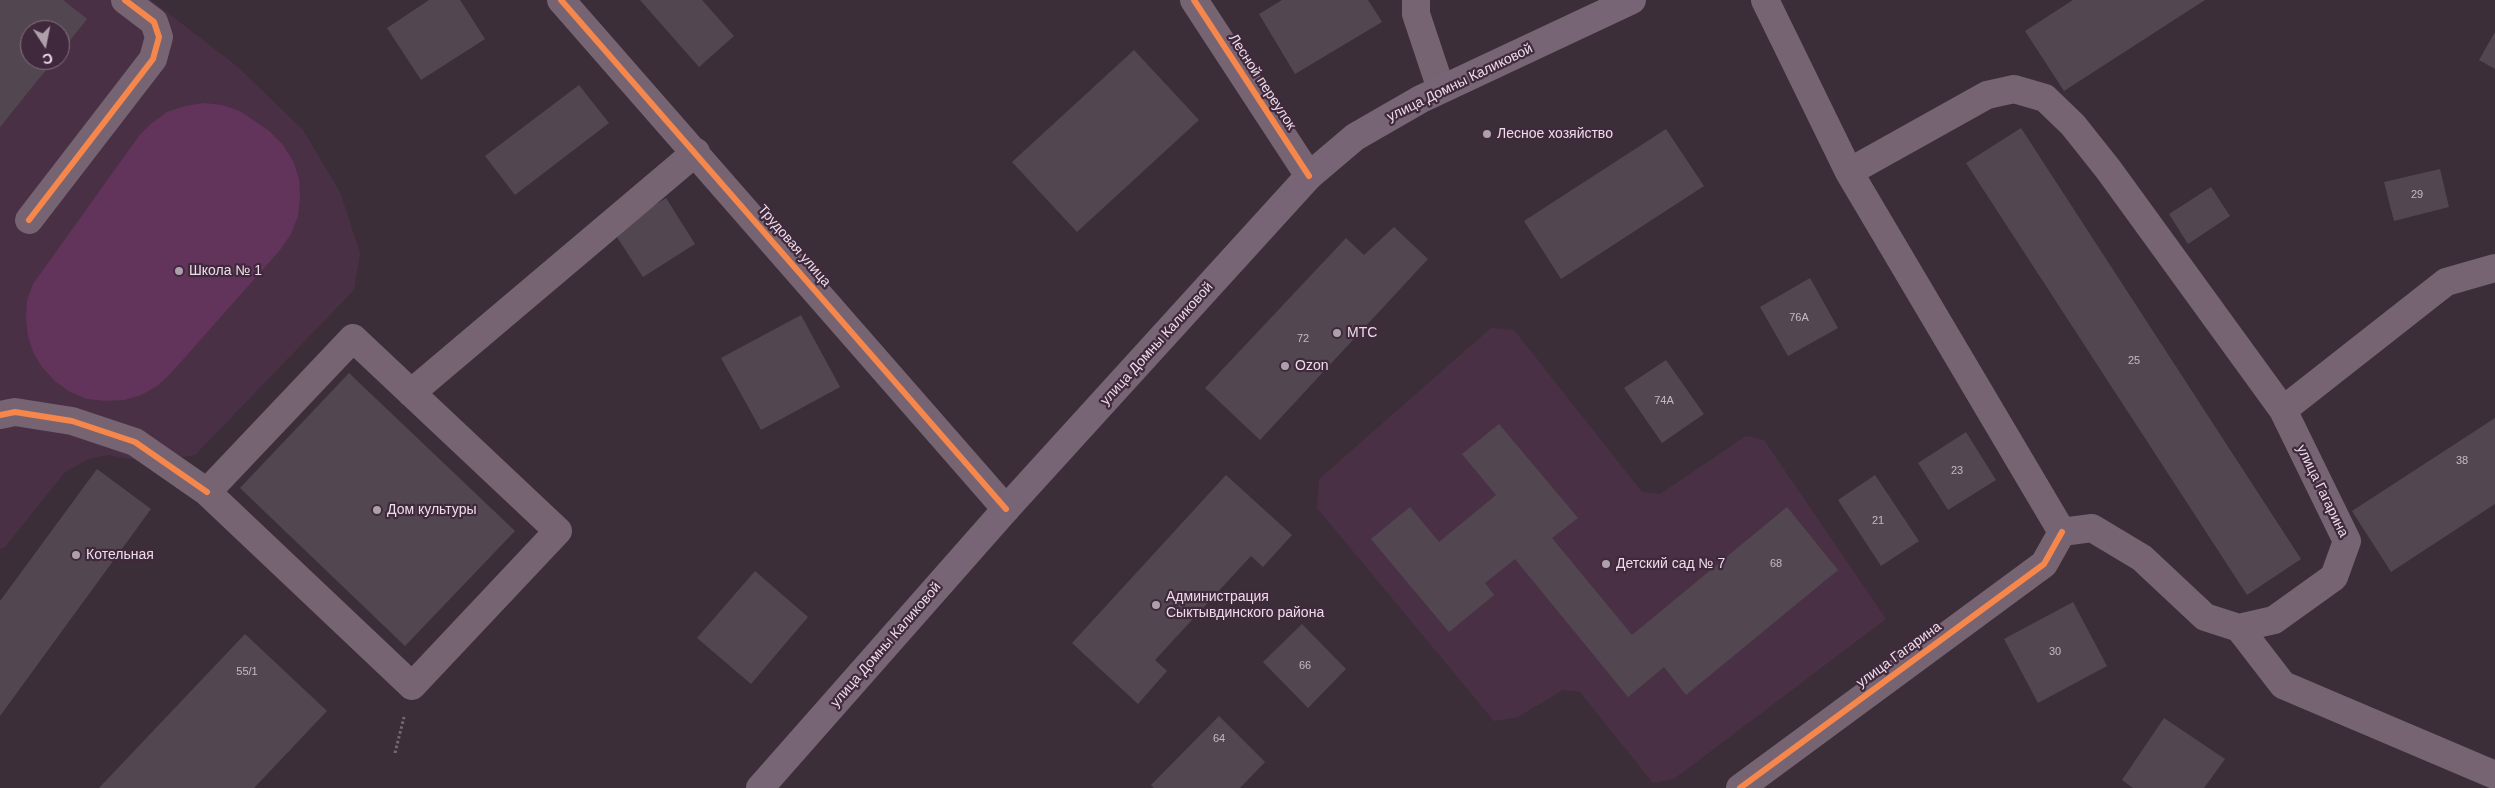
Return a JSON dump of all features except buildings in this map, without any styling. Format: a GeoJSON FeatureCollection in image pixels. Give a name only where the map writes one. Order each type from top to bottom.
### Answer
{"type":"FeatureCollection","features":[{"type":"Feature","properties":{"kind":"main road","name":"улица Домны Каликовой"},"geometry":{"type":"LineString","coordinates":[[760,788],[1006,509],[1309,176],[1355,137],[1441,90],[1632,0]]}},
{"type":"Feature","properties":{"kind":"street"},"geometry":{"type":"LineString","coordinates":[[29,220],[154,59],[159,37],[154,22],[125,0]]}},
{"type":"Feature","properties":{"kind":"street","name":"Трудовая улица"},"geometry":{"type":"LineString","coordinates":[[561,0],[696,152],[1006,509]]}},
{"type":"Feature","properties":{"kind":"street","name":"Лесной переулок"},"geometry":{"type":"LineString","coordinates":[[1194,0],[1309,176]]}},
{"type":"Feature","properties":{"kind":"street"},"geometry":{"type":"LineString","coordinates":[[1416,0],[1416,14],[1441,90]]}},
{"type":"Feature","properties":{"kind":"street"},"geometry":{"type":"LineString","coordinates":[[1766,0],[1849,172],[2062,532],[2092,528],[2142,558],[2205,617],[2240,628],[2283,685],[2495,775]]}},
{"type":"Feature","properties":{"kind":"street","name":"улица Гагарина"},"geometry":{"type":"LineString","coordinates":[[1849,172],[1987,95],[2014,89],[2045,98],[2073,125],[2283,410],[2347,541],[2334,577],[2274,620],[2240,628]]}},
{"type":"Feature","properties":{"kind":"street"},"geometry":{"type":"LineString","coordinates":[[412,393],[696,152]]}},
{"type":"Feature","properties":{"kind":"street"},"geometry":{"type":"LineString","coordinates":[[2283,410],[2446,282],[2494,270]]}},
{"type":"Feature","properties":{"kind":"street"},"geometry":{"type":"LineString","coordinates":[[0,415],[15,412],[72,421],[135,442],[207,492],[412,686],[558,532],[353,338],[207,492]]}},
{"type":"Feature","properties":{"kind":"street","name":"улица Гагарина"},"geometry":{"type":"LineString","coordinates":[[1740,788],[2044,564],[2062,532]]}},
{"type":"Feature","properties":{"kind":"path"},"geometry":{"type":"LineString","coordinates":[[394,753],[412,686]]}},
{"type":"Feature","properties":{"kind":"shaded area","name":"Школа № 1"},"geometry":{"type":"Polygon","coordinates":[[[0,0],[151,0],[238,67],[303,130],[340,192],[360,253],[354,290],[195,455],[150,462],[108,455],[89,459],[65,472],[5,547],[0,549],[0,0]]]}},
{"type":"Feature","properties":{"kind":"shaded area"},"geometry":{"type":"Polygon","coordinates":[[[204,103],[222,105],[240,111],[269,131],[283,145],[293,161],[299,179],[300,198],[298,216],[291,234],[280,250],[171,373],[157,386],[141,395],[124,400],[105,401],[87,399],[70,392],[55,381],[42,367],[33,352],[28,336],[26,318],[27,301],[33,284],[139,136],[167,112],[185,106],[204,103]]]}},
{"type":"Feature","properties":{"kind":"shaded area","name":"Детский сад № 7"},"geometry":{"type":"Polygon","coordinates":[[[1491,328],[1514,330],[1642,492],[1660,494],[1746,436],[1764,440],[1886,619],[1674,779],[1653,783],[1580,692],[1563,690],[1518,717],[1494,721],[1317,508],[1319,479],[1491,328]]]}},
{"type":"Feature","properties":{"kind":"cycle path"},"geometry":{"type":"LineString","coordinates":[[29,220],[153,59],[159,37],[154,22],[125,0]]}},
{"type":"Feature","properties":{"kind":"cycle path"},"geometry":{"type":"LineString","coordinates":[[561,0],[1006,509]]}},
{"type":"Feature","properties":{"kind":"cycle path"},"geometry":{"type":"LineString","coordinates":[[1194,0],[1309,176]]}},
{"type":"Feature","properties":{"kind":"cycle path"},"geometry":{"type":"LineString","coordinates":[[0,415],[15,412],[72,421],[135,442],[207,492]]}},
{"type":"Feature","properties":{"kind":"cycle path"},"geometry":{"type":"LineString","coordinates":[[1740,788],[2044,564],[2062,532]]}},
{"type":"Feature","properties":{"kind":"place","name":"Лесное хозяйство"},"geometry":{"type":"Point","coordinates":[1487,134]}},
{"type":"Feature","properties":{"kind":"place","name":"Школа № 1"},"geometry":{"type":"Point","coordinates":[179,271]}},
{"type":"Feature","properties":{"kind":"place","name":"МТС"},"geometry":{"type":"Point","coordinates":[1337,333]}},
{"type":"Feature","properties":{"kind":"place","name":"Ozon"},"geometry":{"type":"Point","coordinates":[1285,366]}},
{"type":"Feature","properties":{"kind":"place","name":"Дом культуры"},"geometry":{"type":"Point","coordinates":[377,510]}},
{"type":"Feature","properties":{"kind":"place","name":"Котельная"},"geometry":{"type":"Point","coordinates":[76,555]}},
{"type":"Feature","properties":{"kind":"place","name":"Детский сад № 7"},"geometry":{"type":"Point","coordinates":[1606,564]}},
{"type":"Feature","properties":{"kind":"place","name":"Администрация Сыктывдинского района"},"geometry":{"type":"Point","coordinates":[1156,605]}}]}
